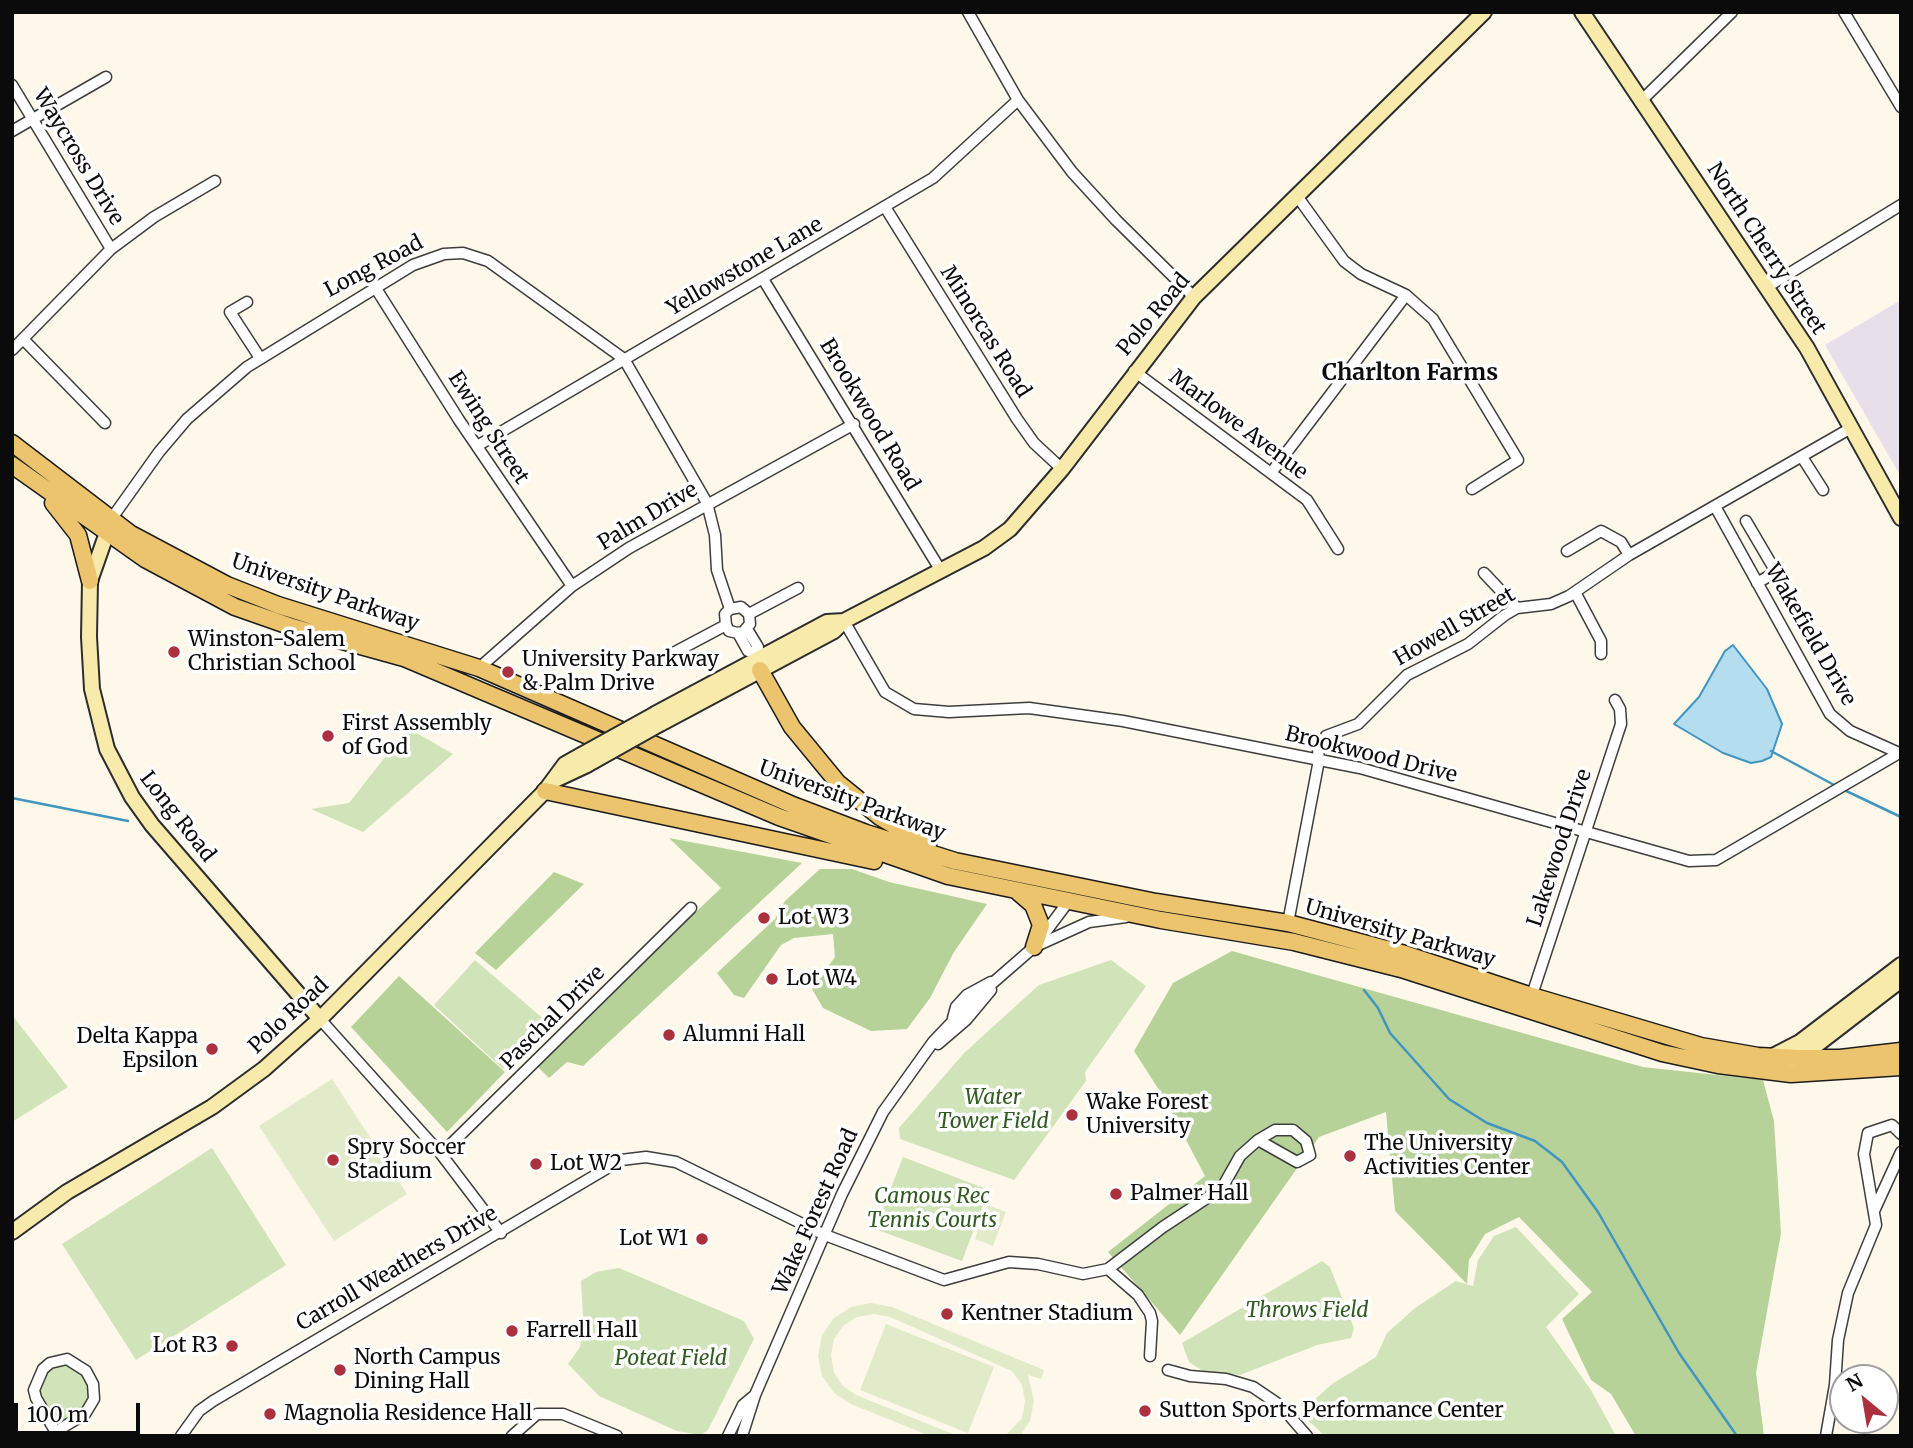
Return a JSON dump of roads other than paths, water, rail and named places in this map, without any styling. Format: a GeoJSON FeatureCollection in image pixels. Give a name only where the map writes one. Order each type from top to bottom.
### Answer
{"type":"FeatureCollection","features":[{"type":"Feature","properties":{"kind":"main road","name":"Polo Road"},"geometry":{"type":"LineString","coordinates":[[657,719],[742,667],[834,631],[844,621],[984,548],[1010,529],[1062,469],[1134,371],[1194,297],[1484,12]]}},
{"type":"Feature","properties":{"kind":"main road","name":"North Cherry Street"},"geometry":{"type":"LineString","coordinates":[[1582,12],[1807,348],[1901,518]]}},
{"type":"Feature","properties":{"kind":"main road","name":"University Parkway"},"geometry":{"type":"LineString","coordinates":[[12,443],[110,530],[164,571],[234,607],[292,627],[404,658],[779,817],[948,876],[1140,916],[1294,942],[1701,1046],[1771,1057],[1799,1058],[1840,1058],[1901,1051]]}},
{"type":"Feature","properties":{"kind":"main road","name":"University Parkway"},"geometry":{"type":"LineString","coordinates":[[12,465],[110,530],[131,534],[227,585],[278,605],[479,667],[795,806],[866,833],[955,861],[1121,895],[1288,923],[1405,954],[1662,1053],[1718,1065],[1791,1074],[1901,1067]]}},
{"type":"Feature","properties":{"kind":"main road"},"geometry":{"type":"LineString","coordinates":[[40,485],[78,535],[90,581]]}},
{"type":"Feature","properties":{"kind":"main road","name":"Long Road"},"geometry":{"type":"LineString","coordinates":[[110,530],[90,581],[90,602],[92,689],[99,723],[115,768],[152,825],[320,1019]]}},
{"type":"Feature","properties":{"kind":"main road","name":"Long Road"},"geometry":{"type":"LineString","coordinates":[[90,602],[110,530]]}},
{"type":"Feature","properties":{"kind":"main road","name":"Polo Road"},"geometry":{"type":"LineString","coordinates":[[12,1232],[67,1192],[212,1107],[264,1069],[320,1019],[550,786],[584,760],[758,660]]}},
{"type":"Feature","properties":{"kind":"main road"},"geometry":{"type":"LineString","coordinates":[[758,660],[805,746],[858,801],[919,841],[993,869]]}},
{"type":"Feature","properties":{"kind":"main road"},"geometry":{"type":"LineString","coordinates":[[550,786],[948,876]]}},
{"type":"Feature","properties":{"kind":"main road"},"geometry":{"type":"LineString","coordinates":[[1016,891],[1025,897],[1038,915],[1041,932],[1034,947]]}},
{"type":"Feature","properties":{"kind":"main road"},"geometry":{"type":"LineString","coordinates":[[1068,902],[1072,895],[1112,900],[1121,895]]}},
{"type":"Feature","properties":{"kind":"main road"},"geometry":{"type":"LineString","coordinates":[[1771,1057],[1800,1042],[1901,965]]}},
{"type":"Feature","properties":{"kind":"main road"},"geometry":{"type":"LineString","coordinates":[[1718,1065],[1736,1062],[1785,1066],[1901,980]]}},
{"type":"Feature","properties":{"kind":"street"},"geometry":{"type":"LineString","coordinates":[[968,12],[1018,100],[1089,192],[1194,297]]}},
{"type":"Feature","properties":{"kind":"street"},"geometry":{"type":"LineString","coordinates":[[1642,100],[1732,12]]}},
{"type":"Feature","properties":{"kind":"street"},"geometry":{"type":"LineString","coordinates":[[1843,12],[1901,107]]}},
{"type":"Feature","properties":{"kind":"street"},"geometry":{"type":"LineString","coordinates":[[12,131],[106,77]]}},
{"type":"Feature","properties":{"kind":"street","name":"Waycross Drive"},"geometry":{"type":"LineString","coordinates":[[12,85],[111,249]]}},
{"type":"Feature","properties":{"kind":"street","name":"Yellowstone Lane"},"geometry":{"type":"LineString","coordinates":[[477,446],[884,208],[953,162],[1018,100]]}},
{"type":"Feature","properties":{"kind":"street"},"geometry":{"type":"LineString","coordinates":[[12,350],[111,249],[154,217],[215,181]]}},
{"type":"Feature","properties":{"kind":"street"},"geometry":{"type":"LineString","coordinates":[[1297,196],[1344,261],[1362,274],[1406,295],[1433,319],[1518,460],[1472,488]]}},
{"type":"Feature","properties":{"kind":"street"},"geometry":{"type":"LineString","coordinates":[[1767,287],[1901,205]]}},
{"type":"Feature","properties":{"kind":"street","name":"Minorcas Road"},"geometry":{"type":"LineString","coordinates":[[884,208],[1017,419],[1034,443],[1062,469]]}},
{"type":"Feature","properties":{"kind":"street","name":"Long Road"},"geometry":{"type":"LineString","coordinates":[[110,530],[159,452],[187,419],[223,386],[260,358],[413,265],[443,254],[463,253],[488,261],[624,359],[707,503],[715,535],[716,570],[730,608]]}},
{"type":"Feature","properties":{"kind":"street","name":"Brookwood Road"},"geometry":{"type":"LineString","coordinates":[[763,279],[854,424],[941,571]]}},
{"type":"Feature","properties":{"kind":"street","name":"Ewing Street"},"geometry":{"type":"LineString","coordinates":[[375,288],[572,586]]}},
{"type":"Feature","properties":{"kind":"street"},"geometry":{"type":"LineString","coordinates":[[1271,473],[1406,295]]}},
{"type":"Feature","properties":{"kind":"street"},"geometry":{"type":"LineString","coordinates":[[247,302],[230,312],[260,358]]}},
{"type":"Feature","properties":{"kind":"street"},"geometry":{"type":"LineString","coordinates":[[23,339],[105,423]]}},
{"type":"Feature","properties":{"kind":"street","name":"Marlowe Avenue"},"geometry":{"type":"LineString","coordinates":[[1134,371],[1307,500],[1338,550]]}},
{"type":"Feature","properties":{"kind":"street","name":"Palm Drive"},"geometry":{"type":"LineString","coordinates":[[479,667],[572,586],[707,503],[854,424]]}},
{"type":"Feature","properties":{"kind":"street","name":"Howell Street"},"geometry":{"type":"LineString","coordinates":[[1288,923],[1319,760],[1318,749],[1326,736],[1358,723],[1407,675],[1468,644],[1517,608],[1551,604],[1575,592],[1629,555],[1716,508],[1851,428]]}},
{"type":"Feature","properties":{"kind":"street"},"geometry":{"type":"LineString","coordinates":[[1802,457],[1823,490]]}},
{"type":"Feature","properties":{"kind":"street","name":"Wakefield Drive"},"geometry":{"type":"LineString","coordinates":[[1716,508],[1830,714],[1850,732],[1900,752]]}},
{"type":"Feature","properties":{"kind":"street"},"geometry":{"type":"LineString","coordinates":[[1746,521],[1776,572],[1757,583]]}},
{"type":"Feature","properties":{"kind":"street"},"geometry":{"type":"LineString","coordinates":[[1567,551],[1601,531],[1621,542],[1629,555]]}},
{"type":"Feature","properties":{"kind":"street"},"geometry":{"type":"LineString","coordinates":[[1484,573],[1517,608]]}},
{"type":"Feature","properties":{"kind":"street"},"geometry":{"type":"LineString","coordinates":[[749,614],[798,588]]}},
{"type":"Feature","properties":{"kind":"street"},"geometry":{"type":"LineString","coordinates":[[1575,592],[1601,641],[1601,654]]}},
{"type":"Feature","properties":{"kind":"street"},"geometry":{"type":"LineString","coordinates":[[741,607],[749,614],[750,624],[743,631],[729,631],[726,614],[730,608],[741,607]]}},
{"type":"Feature","properties":{"kind":"street","name":"Brookwood Drive"},"geometry":{"type":"LineString","coordinates":[[844,621],[885,692],[914,709],[949,712],[1048,710],[1319,760],[1360,768],[1585,833],[1700,862],[1716,860],[1900,752]]}},
{"type":"Feature","properties":{"kind":"street"},"geometry":{"type":"LineString","coordinates":[[662,660],[726,625]]}},
{"type":"Feature","properties":{"kind":"street"},"geometry":{"type":"LineString","coordinates":[[743,631],[748,651],[758,660]]}},
{"type":"Feature","properties":{"kind":"street","name":"Lakewood Drive"},"geometry":{"type":"LineString","coordinates":[[1530,1002],[1620,724],[1620,709],[1615,699]]}},
{"type":"Feature","properties":{"kind":"street","name":"Wake Forest Road"},"geometry":{"type":"LineString","coordinates":[[742,1436],[755,1395],[825,1235],[883,1112],[952,1021],[1034,947],[1068,902]]}},
{"type":"Feature","properties":{"kind":"street","name":"Paschal Drive"},"geometry":{"type":"LineString","coordinates":[[441,1154],[691,908]]}},
{"type":"Feature","properties":{"kind":"street","name":"Wake Forest Road"},"geometry":{"type":"LineString","coordinates":[[1034,947],[1089,922],[1140,916]]}},
{"type":"Feature","properties":{"kind":"street","name":"Wake Forest Road"},"geometry":{"type":"LineString","coordinates":[[927,1054],[979,1006],[995,981]]}},
{"type":"Feature","properties":{"kind":"street"},"geometry":{"type":"LineString","coordinates":[[320,1019],[441,1154],[501,1233]]}},
{"type":"Feature","properties":{"kind":"street"},"geometry":{"type":"LineString","coordinates":[[1826,1436],[1835,1385],[1838,1340],[1848,1293],[1875,1225],[1864,1154],[1868,1132],[1892,1125],[1901,1134]]}},
{"type":"Feature","properties":{"kind":"street"},"geometry":{"type":"LineString","coordinates":[[825,1235],[939,1280],[1009,1262],[1038,1264],[1083,1274],[1108,1269],[1163,1227],[1223,1188],[1240,1156],[1258,1140],[1275,1130],[1293,1130],[1306,1141],[1310,1155],[1300,1162],[1293,1161],[1258,1140]]}},
{"type":"Feature","properties":{"kind":"street"},"geometry":{"type":"LineString","coordinates":[[1874,1212],[1901,1152]]}},
{"type":"Feature","properties":{"kind":"street","name":"Carroll Weathers Drive"},"geometry":{"type":"LineString","coordinates":[[180,1436],[199,1411],[213,1401],[501,1233],[612,1164],[646,1157],[676,1162],[825,1235]]}},
{"type":"Feature","properties":{"kind":"street"},"geometry":{"type":"LineString","coordinates":[[1108,1269],[1138,1295],[1150,1312],[1150,1356]]}},
{"type":"Feature","properties":{"kind":"street"},"geometry":{"type":"LineString","coordinates":[[67,1359],[86,1371],[93,1384],[93,1399],[85,1414],[56,1434],[34,1390],[43,1369],[50,1363],[67,1359]]}},
{"type":"Feature","properties":{"kind":"street"},"geometry":{"type":"LineString","coordinates":[[1168,1370],[1190,1376],[1226,1378],[1253,1387],[1282,1406],[1307,1436]]}},
{"type":"Feature","properties":{"kind":"street","name":"Wake Forest Road"},"geometry":{"type":"LineString","coordinates":[[729,1436],[743,1405],[755,1395]]}},
{"type":"Feature","properties":{"kind":"street"},"geometry":{"type":"LineString","coordinates":[[512,1436],[537,1414],[563,1414],[617,1436]]}},
{"type":"Feature","properties":{"kind":"water"},"geometry":{"type":"Polygon","coordinates":[[[1733,645],[1767,689],[1782,724],[1771,757],[1762,761],[1751,763],[1723,753],[1674,724],[1699,697],[1725,651],[1733,645]]]}},
{"type":"Feature","properties":{"kind":"waterway"},"geometry":{"type":"LineString","coordinates":[[1771,751],[1836,786]]}},
{"type":"Feature","properties":{"kind":"waterway"},"geometry":{"type":"LineString","coordinates":[[1842,789],[1901,817]]}},
{"type":"Feature","properties":{"kind":"waterway"},"geometry":{"type":"LineString","coordinates":[[12,798],[128,821]]}},
{"type":"Feature","properties":{"kind":"waterway"},"geometry":{"type":"LineString","coordinates":[[1364,990],[1378,1008],[1390,1033],[1449,1099],[1487,1123],[1535,1141],[1562,1162],[1598,1212],[1679,1353],[1737,1436]]}},
{"type":"Feature","properties":{"kind":"place","name":"Winston-Salem Christian School"},"geometry":{"type":"Point","coordinates":[174,652]}},
{"type":"Feature","properties":{"kind":"place","name":"University Parkway & Palm Drive"},"geometry":{"type":"Point","coordinates":[508,672]}},
{"type":"Feature","properties":{"kind":"place","name":"First Assembly of God"},"geometry":{"type":"Point","coordinates":[328,736]}},
{"type":"Feature","properties":{"kind":"place","name":"Lot W3"},"geometry":{"type":"Point","coordinates":[764,918]}},
{"type":"Feature","properties":{"kind":"place","name":"Lot W4"},"geometry":{"type":"Point","coordinates":[772,979]}},
{"type":"Feature","properties":{"kind":"place","name":"Alumni Hall"},"geometry":{"type":"Point","coordinates":[669,1035]}},
{"type":"Feature","properties":{"kind":"place","name":"Delta Kappa Epsilon"},"geometry":{"type":"Point","coordinates":[212,1049]}},
{"type":"Feature","properties":{"kind":"place","name":"Wake Forest University"},"geometry":{"type":"Point","coordinates":[1072,1115]}},
{"type":"Feature","properties":{"kind":"place","name":"The University Activities Center"},"geometry":{"type":"Point","coordinates":[1350,1156]}},
{"type":"Feature","properties":{"kind":"place","name":"Spry Soccer Stadium"},"geometry":{"type":"Point","coordinates":[333,1160]}},
{"type":"Feature","properties":{"kind":"place","name":"Lot W2"},"geometry":{"type":"Point","coordinates":[536,1164]}},
{"type":"Feature","properties":{"kind":"place","name":"Palmer Hall"},"geometry":{"type":"Point","coordinates":[1116,1194]}},
{"type":"Feature","properties":{"kind":"place","name":"Lot W1"},"geometry":{"type":"Point","coordinates":[702,1239]}},
{"type":"Feature","properties":{"kind":"place","name":"Kentner Stadium"},"geometry":{"type":"Point","coordinates":[947,1314]}},
{"type":"Feature","properties":{"kind":"place","name":"Farrell Hall"},"geometry":{"type":"Point","coordinates":[512,1331]}},
{"type":"Feature","properties":{"kind":"place","name":"Lot R3"},"geometry":{"type":"Point","coordinates":[232,1346]}},
{"type":"Feature","properties":{"kind":"place","name":"North Campus Dining Hall"},"geometry":{"type":"Point","coordinates":[340,1370]}},
{"type":"Feature","properties":{"kind":"place","name":"Sutton Sports Performance Center"},"geometry":{"type":"Point","coordinates":[1145,1411]}},
{"type":"Feature","properties":{"kind":"place","name":"Magnolia Residence Hall"},"geometry":{"type":"Point","coordinates":[270,1414]}},
{"type":"Feature","properties":{"kind":"district","name":"Charlton Farms"},"geometry":{"type":"Point","coordinates":[1410,373]}},
{"type":"Feature","properties":{"kind":"park label","name":"Water Tower Field"},"geometry":{"type":"Point","coordinates":[993,1110]}},
{"type":"Feature","properties":{"kind":"park label","name":"Camous Rec Tennis Courts"},"geometry":{"type":"Point","coordinates":[932,1209]}},
{"type":"Feature","properties":{"kind":"park label","name":"Throws Field"},"geometry":{"type":"Point","coordinates":[1307,1311]}},
{"type":"Feature","properties":{"kind":"park label","name":"Poteat Field"},"geometry":{"type":"Point","coordinates":[671,1359]}}]}
